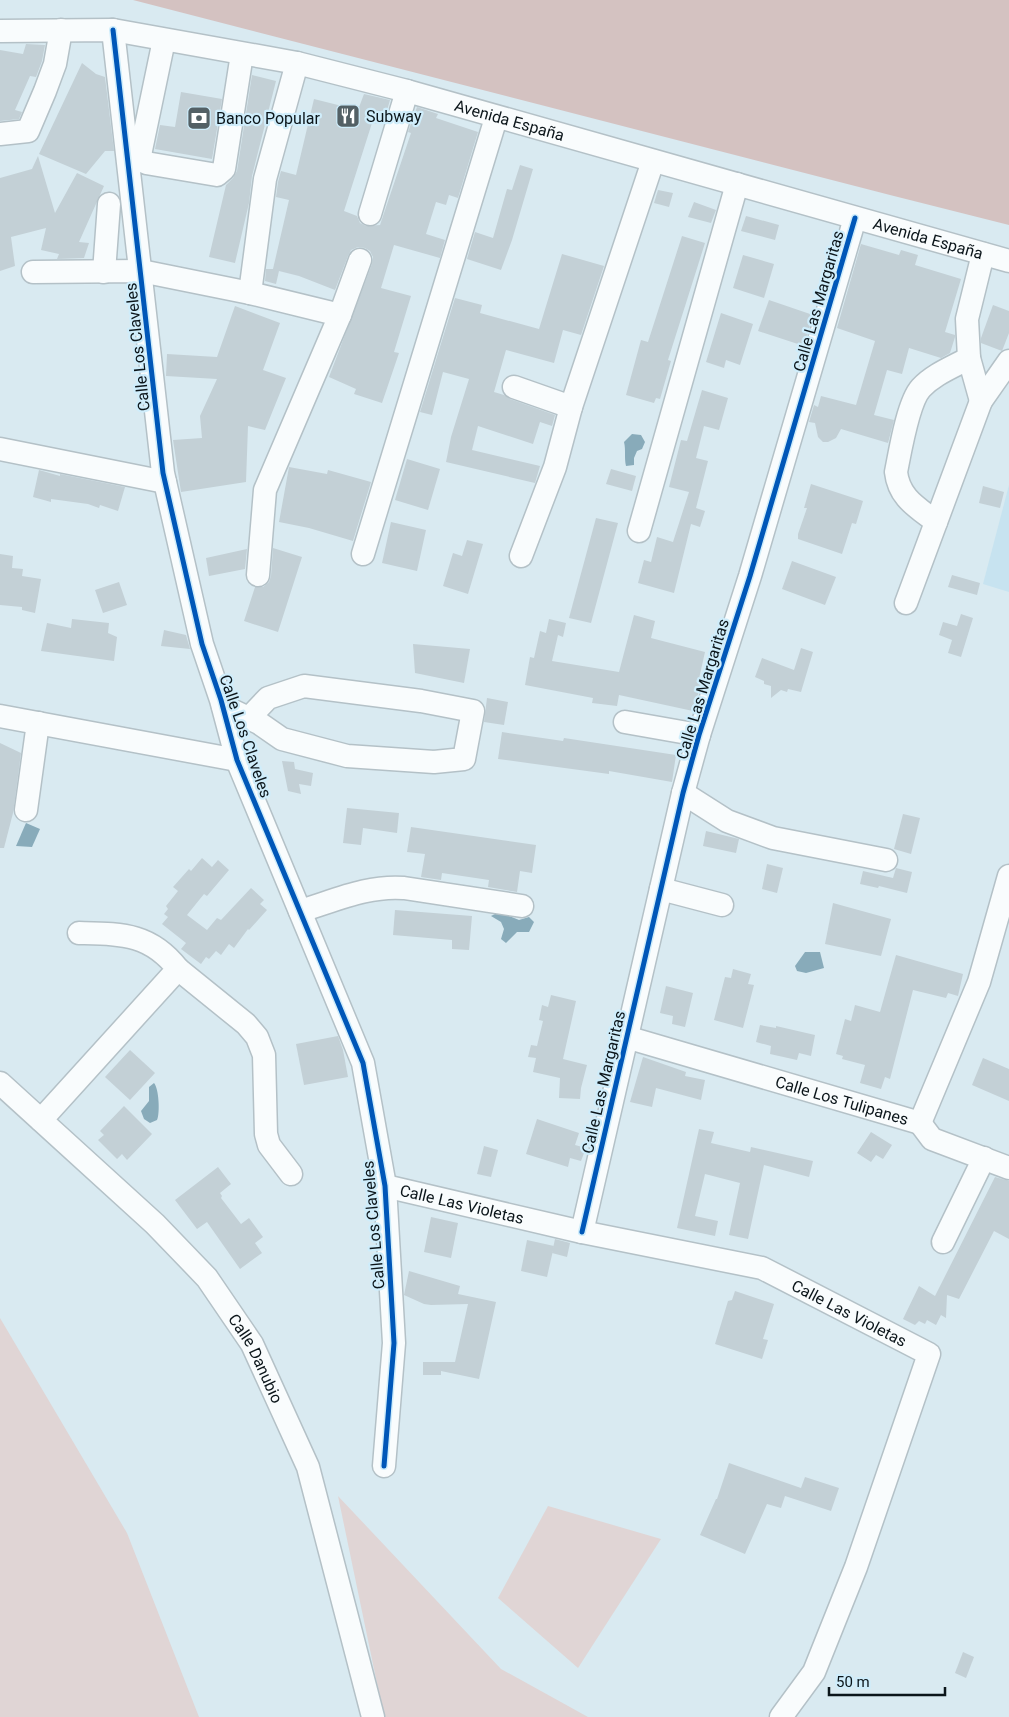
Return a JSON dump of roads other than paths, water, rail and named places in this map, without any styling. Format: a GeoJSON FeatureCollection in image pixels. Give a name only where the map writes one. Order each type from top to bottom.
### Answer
{"type":"FeatureCollection","features":[{"type":"Feature","properties":{"kind":"street"},"geometry":{"type":"LineString","coordinates":[[0,134],[28,131],[55,64],[61,30]]}},
{"type":"Feature","properties":{"kind":"street","name":"Avenida España"},"geometry":{"type":"LineString","coordinates":[[0,31],[113,30],[297,63],[407,91],[496,118],[1009,261]]}},
{"type":"Feature","properties":{"kind":"street","name":"Calle Los Claveles"},"geometry":{"type":"LineString","coordinates":[[113,30],[165,482],[202,644],[237,760],[363,1063],[385,1186],[394,1343],[384,1466]]}},
{"type":"Feature","properties":{"kind":"street"},"geometry":{"type":"LineString","coordinates":[[164,40],[140,156],[146,163],[217,175],[224,169],[242,54]]}},
{"type":"Feature","properties":{"kind":"street"},"geometry":{"type":"LineString","coordinates":[[250,293],[265,179],[297,63]]}},
{"type":"Feature","properties":{"kind":"street"},"geometry":{"type":"LineString","coordinates":[[370,214],[407,91]]}},
{"type":"Feature","properties":{"kind":"street"},"geometry":{"type":"LineString","coordinates":[[364,554],[496,118]]}},
{"type":"Feature","properties":{"kind":"street"},"geometry":{"type":"LineString","coordinates":[[521,556],[555,467],[571,407],[653,161]]}},
{"type":"Feature","properties":{"kind":"street"},"geometry":{"type":"LineString","coordinates":[[639,531],[737,184]]}},
{"type":"Feature","properties":{"kind":"street"},"geometry":{"type":"LineString","coordinates":[[104,272],[109,204]]}},
{"type":"Feature","properties":{"kind":"street","name":"Calle Las Margaritas"},"geometry":{"type":"LineString","coordinates":[[582,1232],[683,793],[699,736],[750,576],[856,218]]}},
{"type":"Feature","properties":{"kind":"street"},"geometry":{"type":"LineString","coordinates":[[981,401],[969,358],[967,319],[983,254]]}},
{"type":"Feature","properties":{"kind":"street"},"geometry":{"type":"LineString","coordinates":[[258,575],[266,490],[340,315],[360,260]]}},
{"type":"Feature","properties":{"kind":"street"},"geometry":{"type":"LineString","coordinates":[[32,272],[141,271],[250,293],[340,315]]}},
{"type":"Feature","properties":{"kind":"street"},"geometry":{"type":"LineString","coordinates":[[936,522],[908,500],[897,484],[896,472],[913,402],[919,389],[934,376],[969,358]]}},
{"type":"Feature","properties":{"kind":"street"},"geometry":{"type":"LineString","coordinates":[[906,603],[981,401],[1009,361]]}},
{"type":"Feature","properties":{"kind":"street"},"geometry":{"type":"LineString","coordinates":[[514,388],[571,407]]}},
{"type":"Feature","properties":{"kind":"street"},"geometry":{"type":"LineString","coordinates":[[0,449],[165,482]]}},
{"type":"Feature","properties":{"kind":"street"},"geometry":{"type":"LineString","coordinates":[[222,706],[259,723],[282,739],[347,756],[434,762],[464,759],[473,710],[421,701],[304,686],[268,698],[249,718]]}},
{"type":"Feature","properties":{"kind":"street"},"geometry":{"type":"LineString","coordinates":[[0,716],[237,760]]}},
{"type":"Feature","properties":{"kind":"street"},"geometry":{"type":"LineString","coordinates":[[625,722],[699,736]]}},
{"type":"Feature","properties":{"kind":"street"},"geometry":{"type":"LineString","coordinates":[[26,810],[38,723]]}},
{"type":"Feature","properties":{"kind":"street"},"geometry":{"type":"LineString","coordinates":[[683,793],[727,821],[773,838],[886,860]]}},
{"type":"Feature","properties":{"kind":"street","name":"Calle Los Tulipanes"},"geometry":{"type":"LineString","coordinates":[[626,1038],[920,1123],[978,982],[1009,876]]}},
{"type":"Feature","properties":{"kind":"street"},"geometry":{"type":"LineString","coordinates":[[300,912],[371,889],[388,887],[522,906]]}},
{"type":"Feature","properties":{"kind":"street"},"geometry":{"type":"LineString","coordinates":[[661,889],[722,905]]}},
{"type":"Feature","properties":{"kind":"street"},"geometry":{"type":"LineString","coordinates":[[79,933],[121,934],[141,939],[156,947],[170,958],[178,969],[246,1024],[258,1037],[264,1055],[266,1134],[269,1144],[291,1174]]}},
{"type":"Feature","properties":{"kind":"street"},"geometry":{"type":"LineString","coordinates":[[41,1120],[178,969]]}},
{"type":"Feature","properties":{"kind":"street","name":"Calle Danubio"},"geometry":{"type":"LineString","coordinates":[[0,1083],[155,1224],[207,1278],[252,1344],[308,1467],[373,1717]]}},
{"type":"Feature","properties":{"kind":"street"},"geometry":{"type":"LineString","coordinates":[[920,1123],[932,1139],[1009,1168]]}},
{"type":"Feature","properties":{"kind":"street"},"geometry":{"type":"LineString","coordinates":[[943,1242],[984,1158]]}},
{"type":"Feature","properties":{"kind":"street","name":"Calle Las Violetas"},"geometry":{"type":"LineString","coordinates":[[385,1186],[582,1232],[762,1268],[930,1354],[856,1567],[814,1672],[781,1717]]}},
{"type":"Feature","properties":{"kind":"place","name":"Subway"},"geometry":{"type":"Point","coordinates":[348,116]}},
{"type":"Feature","properties":{"kind":"place","name":"Banco Popular"},"geometry":{"type":"Point","coordinates":[199,118]}}]}
